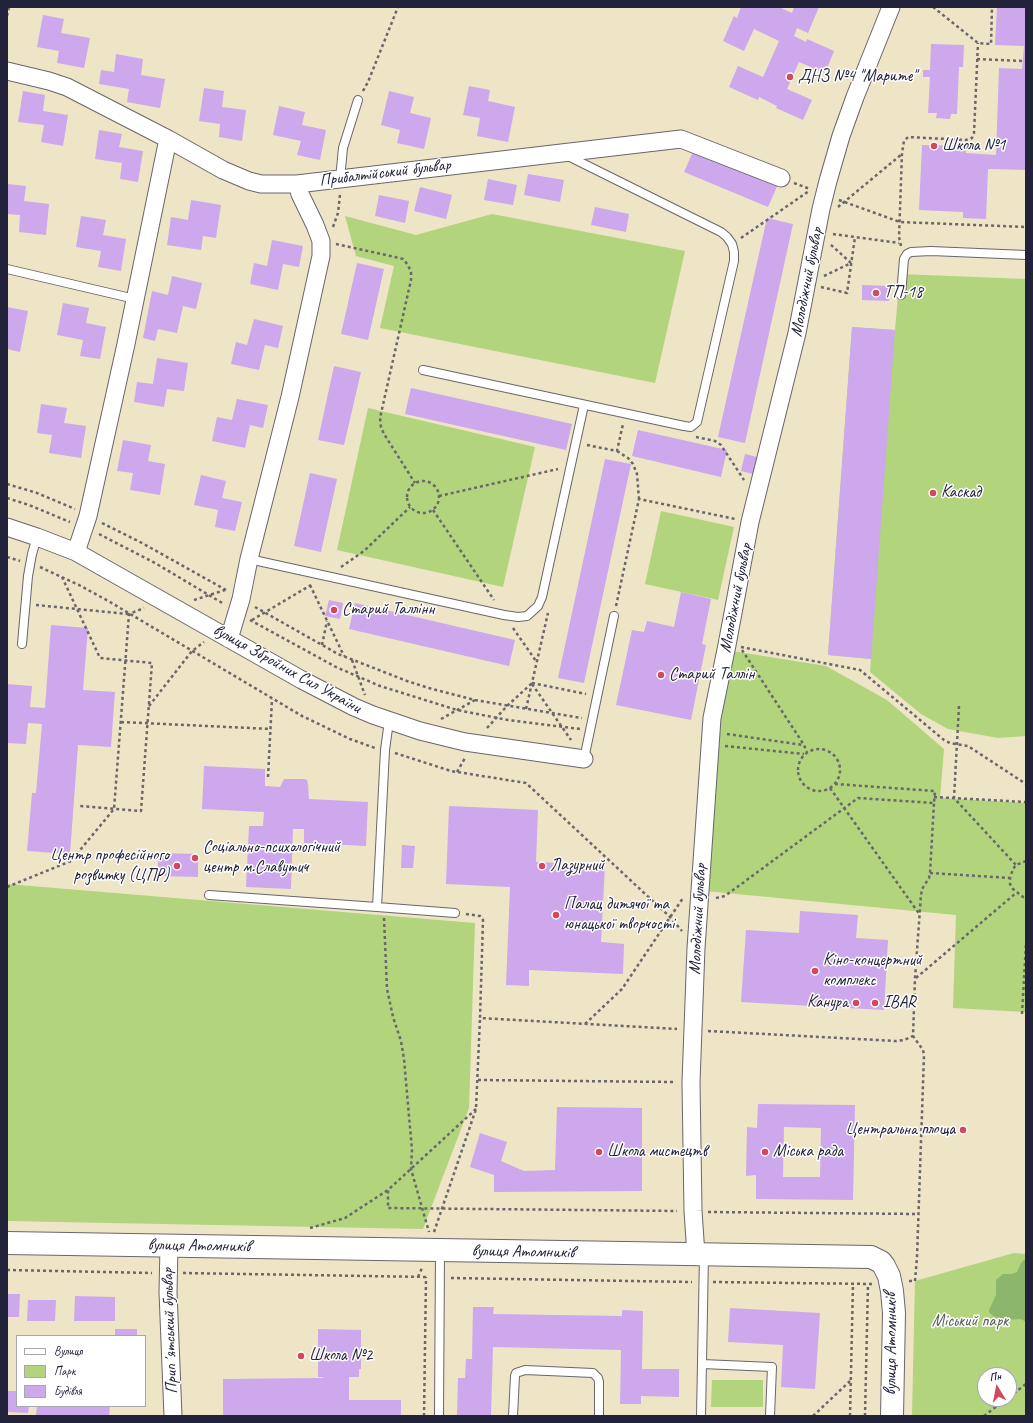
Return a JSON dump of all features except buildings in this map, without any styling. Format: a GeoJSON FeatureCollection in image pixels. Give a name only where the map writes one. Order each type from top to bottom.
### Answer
{"type":"FeatureCollection","features":[{"type":"Feature","properties":{"kind":"street","name":"Молодіжний бульвар"},"geometry":{"type":"LineString","coordinates":[[700,1255],[693,1211],[691,1082],[699,897],[713,708],[734,646],[750,522],[790,363],[824,195],[833,160],[855,97],[891,7]]}},
{"type":"Feature","properties":{"kind":"street","name":"Прибалтійський бульвар"},"geometry":{"type":"LineString","coordinates":[[7,71],[49,81],[67,88],[168,139],[223,170],[249,181],[267,185],[296,184],[681,139],[781,178]]}},
{"type":"Feature","properties":{"kind":"street"},"geometry":{"type":"LineString","coordinates":[[76,552],[86,522],[136,299],[168,139]]}},
{"type":"Feature","properties":{"kind":"street"},"geometry":{"type":"LineString","coordinates":[[235,621],[290,397],[320,264],[321,250],[316,225],[296,184]]}},
{"type":"Feature","properties":{"kind":"street","name":"вулиця Збройних Сил України"},"geometry":{"type":"LineString","coordinates":[[7,527],[76,552],[168,603],[235,621],[326,693],[373,715],[420,731],[474,744],[584,759]]}},
{"type":"Feature","properties":{"kind":"street","name":"вулиця Атомників"},"geometry":{"type":"LineString","coordinates":[[7,1244],[290,1248],[434,1239],[700,1255],[871,1257],[881,1262],[891,1283],[894,1309],[892,1416]]}},
{"type":"Feature","properties":{"kind":"street","name":"Припʼятський бульвар"},"geometry":{"type":"LineString","coordinates":[[168,1246],[173,1416]]}},
{"type":"Feature","properties":{"kind":"lane"},"geometry":{"type":"LineString","coordinates":[[340,179],[343,148],[358,100]]}},
{"type":"Feature","properties":{"kind":"lane"},"geometry":{"type":"LineString","coordinates":[[423,370],[684,426],[691,427],[694,425],[699,416],[734,261],[732,244],[721,232],[561,153]]}},
{"type":"Feature","properties":{"kind":"lane"},"geometry":{"type":"LineString","coordinates":[[901,295],[904,259],[907,254],[911,252],[931,251],[1026,255]]}},
{"type":"Feature","properties":{"kind":"lane"},"geometry":{"type":"LineString","coordinates":[[7,269],[136,299]]}},
{"type":"Feature","properties":{"kind":"lane"},"geometry":{"type":"LineString","coordinates":[[250,559],[504,615],[522,617],[531,613],[538,606],[542,597],[584,405]]}},
{"type":"Feature","properties":{"kind":"lane"},"geometry":{"type":"LineString","coordinates":[[22,644],[30,563],[37,537]]}},
{"type":"Feature","properties":{"kind":"lane"},"geometry":{"type":"LineString","coordinates":[[584,759],[614,616]]}},
{"type":"Feature","properties":{"kind":"lane"},"geometry":{"type":"LineString","coordinates":[[381,908],[384,750],[389,721]]}},
{"type":"Feature","properties":{"kind":"lane"},"geometry":{"type":"LineString","coordinates":[[209,895],[455,913]]}},
{"type":"Feature","properties":{"kind":"lane"},"geometry":{"type":"LineString","coordinates":[[434,1239],[439,1416]]}},
{"type":"Feature","properties":{"kind":"lane"},"geometry":{"type":"LineString","coordinates":[[700,1255],[703,1282],[701,1416]]}},
{"type":"Feature","properties":{"kind":"lane"},"geometry":{"type":"LineString","coordinates":[[702,1364],[772,1367],[770,1416]]}},
{"type":"Feature","properties":{"kind":"lane"},"geometry":{"type":"LineString","coordinates":[[513,1416],[515,1376],[516,1373],[525,1370],[593,1373],[598,1378],[599,1382],[599,1416]]}},
{"type":"Feature","properties":{"kind":"path"},"geometry":{"type":"LineString","coordinates":[[7,16],[10,7]]}},
{"type":"Feature","properties":{"kind":"path"},"geometry":{"type":"LineString","coordinates":[[358,100],[368,82],[398,7]]}},
{"type":"Feature","properties":{"kind":"path"},"geometry":{"type":"LineString","coordinates":[[934,7],[978,43],[990,44],[992,7]]}},
{"type":"Feature","properties":{"kind":"path"},"geometry":{"type":"LineString","coordinates":[[817,228],[855,237],[899,243],[902,153],[904,141],[908,137],[966,140],[972,138],[974,133],[978,43]]}},
{"type":"Feature","properties":{"kind":"path"},"geometry":{"type":"LineString","coordinates":[[977,59],[1023,61]]}},
{"type":"Feature","properties":{"kind":"path"},"geometry":{"type":"LineString","coordinates":[[817,228],[844,202],[902,153]]}},
{"type":"Feature","properties":{"kind":"path"},"geometry":{"type":"LineString","coordinates":[[732,244],[811,190],[781,178]]}},
{"type":"Feature","properties":{"kind":"path"},"geometry":{"type":"LineString","coordinates":[[320,241],[330,231],[338,213],[340,179]]}},
{"type":"Feature","properties":{"kind":"path"},"geometry":{"type":"LineString","coordinates":[[824,195],[900,222],[1026,226]]}},
{"type":"Feature","properties":{"kind":"path"},"geometry":{"type":"LineString","coordinates":[[817,228],[851,263]]}},
{"type":"Feature","properties":{"kind":"path"},"geometry":{"type":"LineString","coordinates":[[807,284],[847,292],[855,237]]}},
{"type":"Feature","properties":{"kind":"path"},"geometry":{"type":"LineString","coordinates":[[320,241],[395,257],[403,260],[408,265],[411,272],[411,280],[380,418],[381,427],[384,434],[415,483]]}},
{"type":"Feature","properties":{"kind":"path"},"geometry":{"type":"LineString","coordinates":[[807,284],[851,263]]}},
{"type":"Feature","properties":{"kind":"path"},"geometry":{"type":"LineString","coordinates":[[617,451],[623,420]]}},
{"type":"Feature","properties":{"kind":"path"},"geometry":{"type":"LineString","coordinates":[[692,436],[715,441],[721,445],[747,485],[756,494]]}},
{"type":"Feature","properties":{"kind":"path"},"geometry":{"type":"LineString","coordinates":[[587,444],[617,451],[628,458],[633,464],[637,474],[639,499],[614,616]]}},
{"type":"Feature","properties":{"kind":"path"},"geometry":{"type":"LineString","coordinates":[[439,496],[571,466]]}},
{"type":"Feature","properties":{"kind":"path"},"geometry":{"type":"LineString","coordinates":[[425,481],[430,482],[435,486],[439,496],[433,510],[418,513],[410,507],[406,497],[407,491],[415,483],[425,481]]}},
{"type":"Feature","properties":{"kind":"path"},"geometry":{"type":"LineString","coordinates":[[7,484],[53,499],[86,522],[155,564],[235,621],[358,677],[380,686],[457,710],[496,718],[590,730]]}},
{"type":"Feature","properties":{"kind":"path"},"geometry":{"type":"LineString","coordinates":[[7,498],[49,513],[86,522],[142,543],[226,590],[235,621]]}},
{"type":"Feature","properties":{"kind":"path"},"geometry":{"type":"LineString","coordinates":[[639,499],[750,522]]}},
{"type":"Feature","properties":{"kind":"path"},"geometry":{"type":"LineString","coordinates":[[433,510],[536,662]]}},
{"type":"Feature","properties":{"kind":"path"},"geometry":{"type":"LineString","coordinates":[[7,557],[30,563],[85,588],[272,699],[330,730],[365,745],[457,772],[526,783],[670,916],[696,948]]}},
{"type":"Feature","properties":{"kind":"path"},"geometry":{"type":"LineString","coordinates":[[62,577],[100,658],[152,663],[141,811],[79,806]]}},
{"type":"Feature","properties":{"kind":"path"},"geometry":{"type":"LineString","coordinates":[[310,585],[344,656]]}},
{"type":"Feature","properties":{"kind":"path"},"geometry":{"type":"LineString","coordinates":[[25,604],[129,614],[168,603],[226,590]]}},
{"type":"Feature","properties":{"kind":"path"},"geometry":{"type":"LineString","coordinates":[[7,887],[71,861],[114,808],[129,614]]}},
{"type":"Feature","properties":{"kind":"path"},"geometry":{"type":"LineString","coordinates":[[322,645],[327,620]]}},
{"type":"Feature","properties":{"kind":"path"},"geometry":{"type":"LineString","coordinates":[[235,621],[322,645],[352,660],[407,681],[475,700],[592,719]]}},
{"type":"Feature","properties":{"kind":"path"},"geometry":{"type":"LineString","coordinates":[[149,706],[192,651],[235,621]]}},
{"type":"Feature","properties":{"kind":"path"},"geometry":{"type":"LineString","coordinates":[[734,646],[860,670],[944,740],[950,743],[968,746],[1026,784]]}},
{"type":"Feature","properties":{"kind":"path"},"geometry":{"type":"LineString","coordinates":[[734,646],[804,745],[806,753]]}},
{"type":"Feature","properties":{"kind":"path"},"geometry":{"type":"LineString","coordinates":[[352,660],[373,715]]}},
{"type":"Feature","properties":{"kind":"path"},"geometry":{"type":"LineString","coordinates":[[531,683],[597,697]]}},
{"type":"Feature","properties":{"kind":"path"},"geometry":{"type":"LineString","coordinates":[[457,772],[474,744],[507,706],[531,683]]}},
{"type":"Feature","properties":{"kind":"path"},"geometry":{"type":"LineString","coordinates":[[531,683],[584,759]]}},
{"type":"Feature","properties":{"kind":"path"},"geometry":{"type":"LineString","coordinates":[[268,777],[272,699]]}},
{"type":"Feature","properties":{"kind":"path"},"geometry":{"type":"LineString","coordinates":[[420,731],[475,700]]}},
{"type":"Feature","properties":{"kind":"path"},"geometry":{"type":"LineString","coordinates":[[959,706],[954,798],[1016,865]]}},
{"type":"Feature","properties":{"kind":"path"},"geometry":{"type":"LineString","coordinates":[[121,722],[271,729]]}},
{"type":"Feature","properties":{"kind":"path"},"geometry":{"type":"LineString","coordinates":[[710,738],[804,745]]}},
{"type":"Feature","properties":{"kind":"path"},"geometry":{"type":"LineString","coordinates":[[710,738],[806,753]]}},
{"type":"Feature","properties":{"kind":"path"},"geometry":{"type":"LineString","coordinates":[[817,748],[831,752],[836,757],[840,764],[840,771],[839,778],[835,784],[830,788],[817,791],[804,785],[798,773],[800,760],[806,753],[817,748]]}},
{"type":"Feature","properties":{"kind":"path"},"geometry":{"type":"LineString","coordinates":[[703,1282],[868,1284],[915,1281],[919,1214],[924,1055],[923,1050],[913,1036],[915,978],[922,890],[929,878],[930,872],[935,791],[835,784]]}},
{"type":"Feature","properties":{"kind":"path"},"geometry":{"type":"LineString","coordinates":[[830,788],[920,915]]}},
{"type":"Feature","properties":{"kind":"path"},"geometry":{"type":"LineString","coordinates":[[934,797],[1026,802]]}},
{"type":"Feature","properties":{"kind":"path"},"geometry":{"type":"LineString","coordinates":[[699,897],[716,898],[724,896],[858,798],[934,803]]}},
{"type":"Feature","properties":{"kind":"path"},"geometry":{"type":"LineString","coordinates":[[1026,861],[1016,865],[1010,878],[1010,884],[1016,893],[1026,897]]}},
{"type":"Feature","properties":{"kind":"path"},"geometry":{"type":"LineString","coordinates":[[930,872],[1010,878]]}},
{"type":"Feature","properties":{"kind":"path"},"geometry":{"type":"LineString","coordinates":[[585,1024],[622,989],[670,916],[701,873]]}},
{"type":"Feature","properties":{"kind":"path"},"geometry":{"type":"LineString","coordinates":[[915,978],[1016,893]]}},
{"type":"Feature","properties":{"kind":"path"},"geometry":{"type":"LineString","coordinates":[[381,908],[389,1003],[401,1041],[404,1059],[412,1150],[411,1169],[434,1239]]}},
{"type":"Feature","properties":{"kind":"path"},"geometry":{"type":"LineString","coordinates":[[434,1239],[442,1208],[476,1110],[478,1080],[483,920],[480,916],[476,915],[455,913]]}},
{"type":"Feature","properties":{"kind":"path"},"geometry":{"type":"LineString","coordinates":[[1022,1014],[1026,944]]}},
{"type":"Feature","properties":{"kind":"path"},"geometry":{"type":"LineString","coordinates":[[480,1018],[896,1041],[904,1040],[913,1036]]}},
{"type":"Feature","properties":{"kind":"path"},"geometry":{"type":"LineString","coordinates":[[478,1080],[691,1082]]}},
{"type":"Feature","properties":{"kind":"path"},"geometry":{"type":"LineString","coordinates":[[290,1248],[304,1231],[315,1226],[345,1218],[388,1190],[476,1110]]}},
{"type":"Feature","properties":{"kind":"path"},"geometry":{"type":"LineString","coordinates":[[388,1190],[388,1208],[919,1214]]}},
{"type":"Feature","properties":{"kind":"path"},"geometry":{"type":"LineString","coordinates":[[7,1270],[168,1273]]}},
{"type":"Feature","properties":{"kind":"path"},"geometry":{"type":"LineString","coordinates":[[424,1416],[426,1277]]}},
{"type":"Feature","properties":{"kind":"path"},"geometry":{"type":"LineString","coordinates":[[850,1416],[853,1284]]}},
{"type":"Feature","properties":{"kind":"path"},"geometry":{"type":"LineString","coordinates":[[865,1416],[868,1284]]}},
{"type":"Feature","properties":{"kind":"path"},"geometry":{"type":"LineString","coordinates":[[813,1416],[850,1380]]}},
{"type":"Feature","properties":{"kind":"path"},"geometry":{"type":"LineString","coordinates":[[1017,1391],[1026,1384]]}},
{"type":"Feature","properties":{"kind":"path"},"geometry":{"type":"LineString","coordinates":[[984,1416],[996,1407]]}},
{"type":"Feature","properties":{"kind":"green space"},"geometry":{"type":"Polygon","coordinates":[[[492,214],[685,251],[655,383],[380,328],[394,266],[356,256],[345,216],[416,235],[492,214]]]}},
{"type":"Feature","properties":{"kind":"green space","name":"Каскад"},"geometry":{"type":"Polygon","coordinates":[[[900,274],[1026,279],[1026,736],[998,738],[948,729],[921,714],[870,672],[871,659],[828,655],[852,327],[895,330],[900,274]]]}},
{"type":"Feature","properties":{"kind":"green space"},"geometry":{"type":"Polygon","coordinates":[[[368,408],[535,447],[503,587],[337,550],[368,408]]]}},
{"type":"Feature","properties":{"kind":"green space"},"geometry":{"type":"Polygon","coordinates":[[[661,511],[734,527],[718,600],[645,584],[661,511]]]}},
{"type":"Feature","properties":{"kind":"green space"},"geometry":{"type":"Polygon","coordinates":[[[726,650],[826,666],[887,700],[944,749],[940,798],[1026,803],[1026,1012],[953,1008],[956,915],[705,891],[726,650]]]}},
{"type":"Feature","properties":{"kind":"green space"},"geometry":{"type":"Polygon","coordinates":[[[7,884],[475,923],[469,1108],[423,1229],[7,1221],[7,884]]]}},
{"type":"Feature","properties":{"kind":"green space","name":"Міський парк"},"geometry":{"type":"Polygon","coordinates":[[[1014,1253],[1026,1254],[1026,1416],[912,1416],[915,1281],[1014,1253]]]}},
{"type":"Feature","properties":{"kind":"green space"},"geometry":{"type":"Polygon","coordinates":[[[1026,1258],[1026,1322],[1021,1319],[1003,1320],[993,1316],[989,1310],[996,1295],[996,1280],[1003,1274],[1012,1274],[1017,1272],[1021,1263],[1026,1258]]]}},
{"type":"Feature","properties":{"kind":"green space"},"geometry":{"type":"Polygon","coordinates":[[[712,1380],[763,1380],[763,1407],[711,1407],[712,1380]]]}},
{"type":"Feature","properties":{"kind":"place","name":"ДНЗ №4 ''Марите\""},"geometry":{"type":"Point","coordinates":[790,77]}},
{"type":"Feature","properties":{"kind":"place","name":"Школа №1"},"geometry":{"type":"Point","coordinates":[934,146]}},
{"type":"Feature","properties":{"kind":"place","name":"ТП-18"},"geometry":{"type":"Point","coordinates":[876,293]}},
{"type":"Feature","properties":{"kind":"place","name":"Каскад"},"geometry":{"type":"Point","coordinates":[933,493]}},
{"type":"Feature","properties":{"kind":"place","name":"Старий Таллінн"},"geometry":{"type":"Point","coordinates":[334,610]}},
{"type":"Feature","properties":{"kind":"place","name":"Старий Таллін"},"geometry":{"type":"Point","coordinates":[661,675]}},
{"type":"Feature","properties":{"kind":"place","name":"Соціально-психологічний центр м.Славутич"},"geometry":{"type":"Point","coordinates":[195,858]}},
{"type":"Feature","properties":{"kind":"place","name":"Центр професійного розвитку (ЦПР)"},"geometry":{"type":"Point","coordinates":[177,866]}},
{"type":"Feature","properties":{"kind":"place","name":"Лазурний"},"geometry":{"type":"Point","coordinates":[542,866]}},
{"type":"Feature","properties":{"kind":"place","name":"Палац дитячої та юнацької творчості"},"geometry":{"type":"Point","coordinates":[556,915]}},
{"type":"Feature","properties":{"kind":"place","name":"Кіно-концертний комплекс"},"geometry":{"type":"Point","coordinates":[815,971]}},
{"type":"Feature","properties":{"kind":"place","name":"Канура"},"geometry":{"type":"Point","coordinates":[856,1003]}},
{"type":"Feature","properties":{"kind":"place","name":"IBAR"},"geometry":{"type":"Point","coordinates":[875,1003]}},
{"type":"Feature","properties":{"kind":"place","name":"Центральна площа"},"geometry":{"type":"Point","coordinates":[963,1130]}},
{"type":"Feature","properties":{"kind":"place","name":"Школа мистецтв"},"geometry":{"type":"Point","coordinates":[599,1152]}},
{"type":"Feature","properties":{"kind":"place","name":"Міська рада"},"geometry":{"type":"Point","coordinates":[765,1152]}},
{"type":"Feature","properties":{"kind":"place","name":"Школа №2"},"geometry":{"type":"Point","coordinates":[301,1356]}}]}
